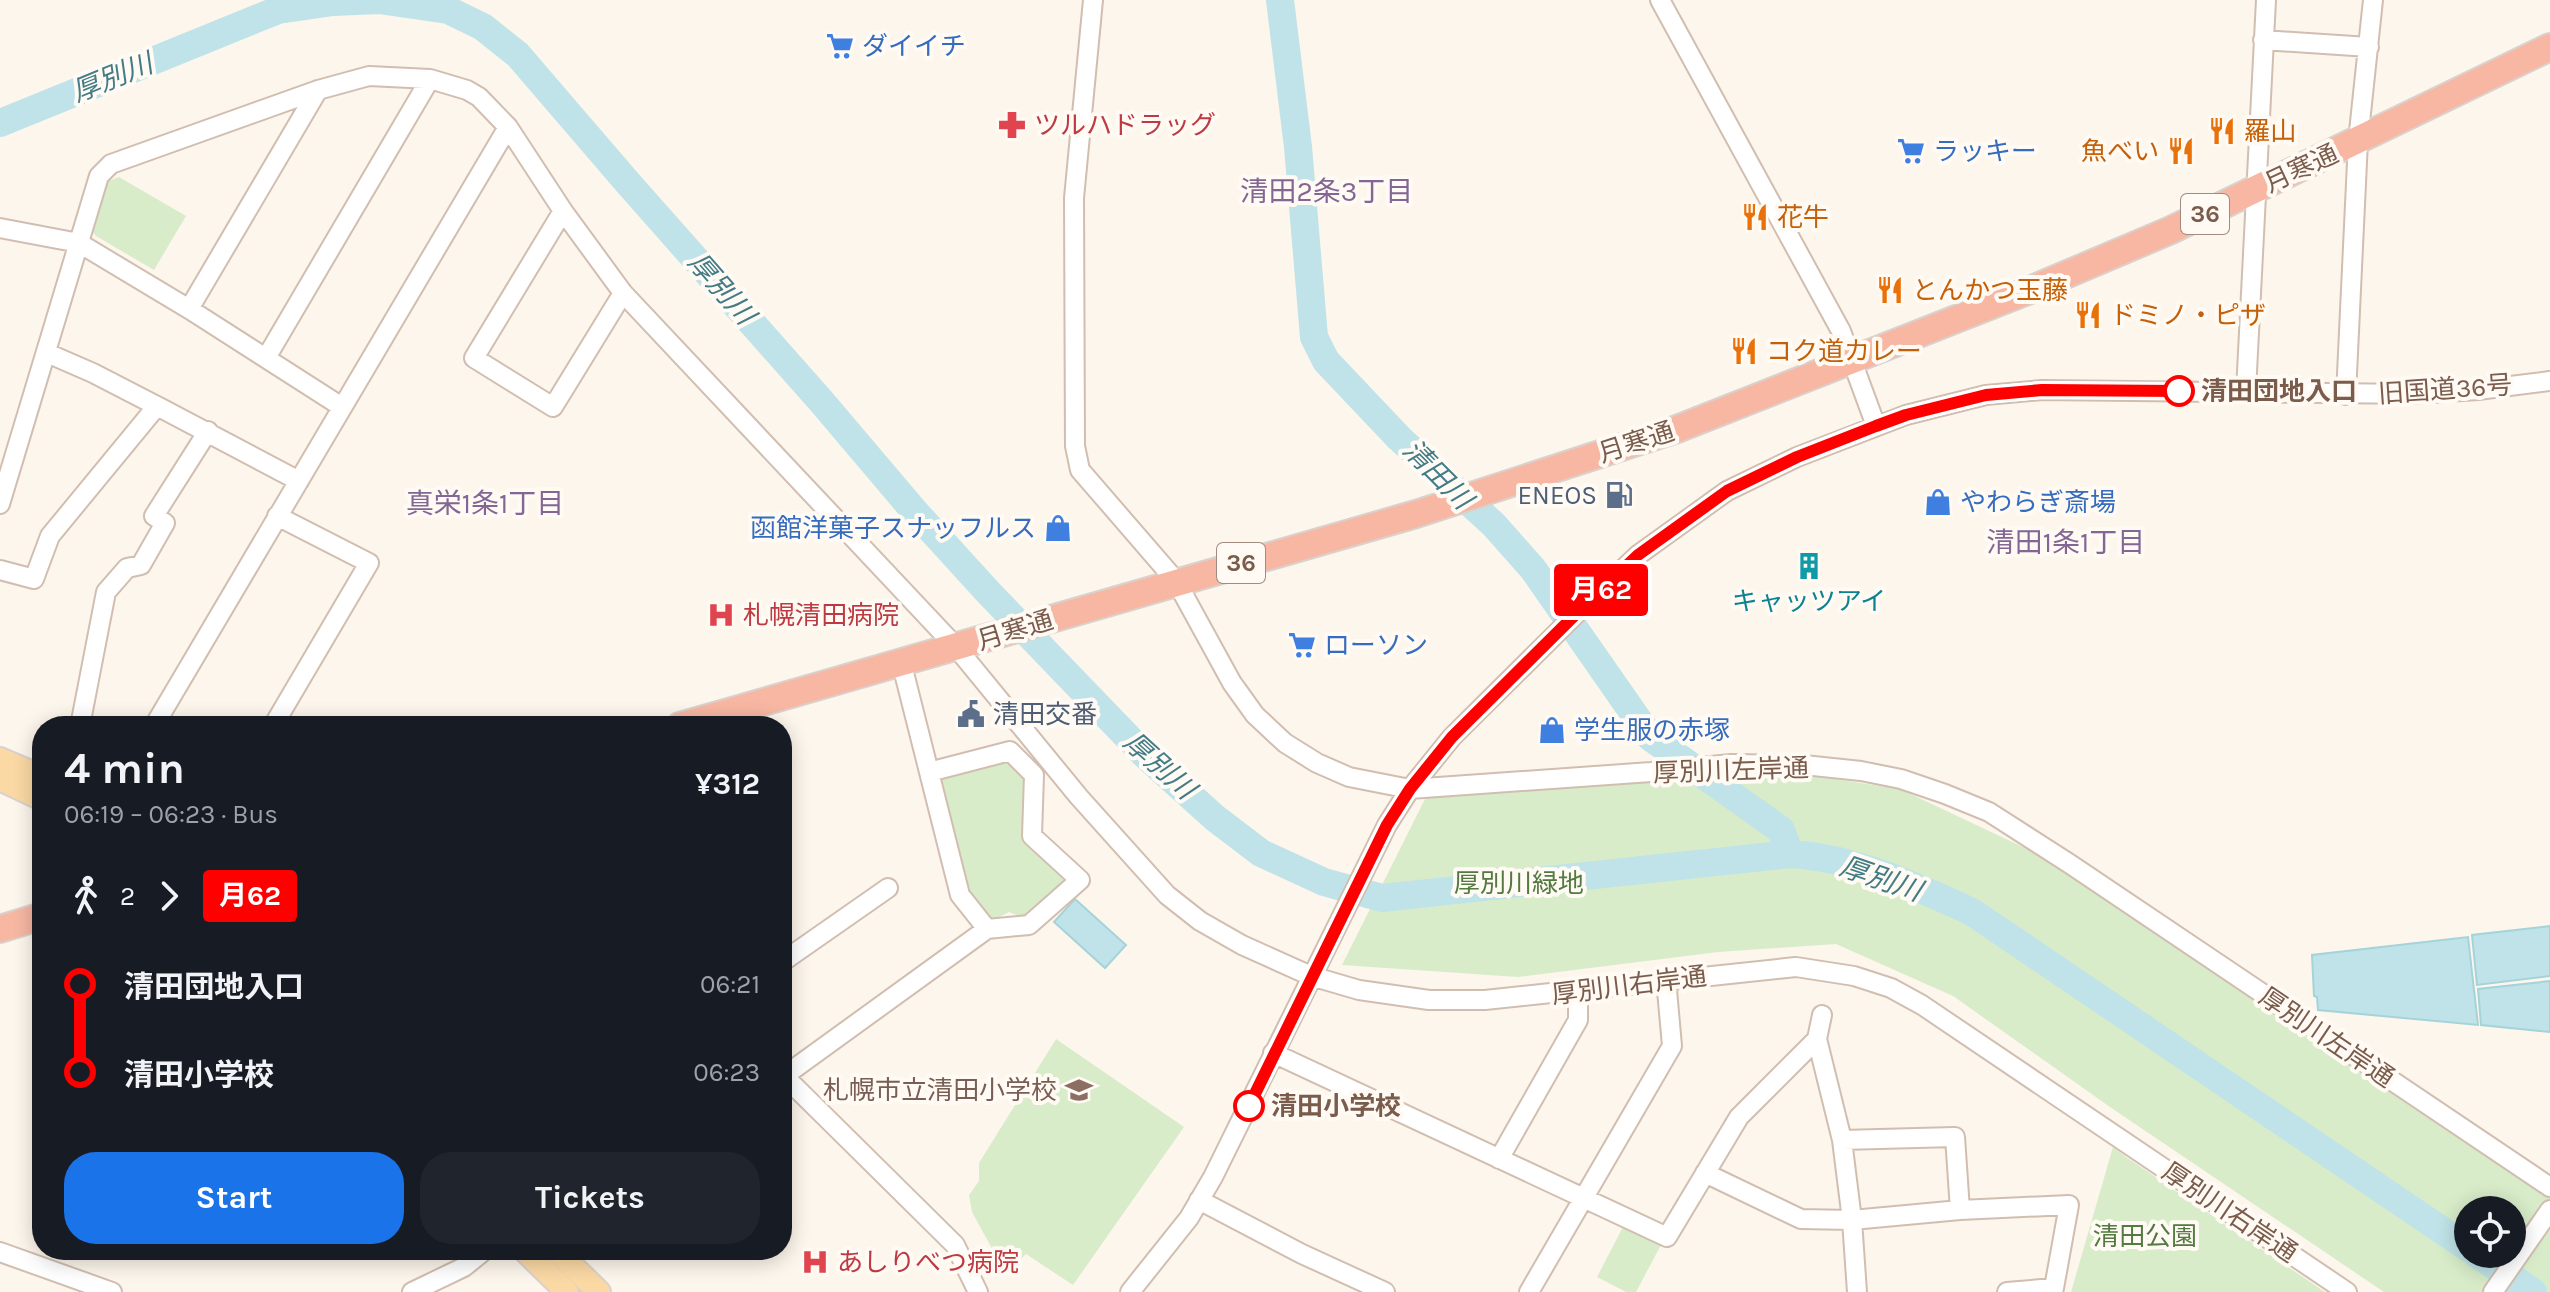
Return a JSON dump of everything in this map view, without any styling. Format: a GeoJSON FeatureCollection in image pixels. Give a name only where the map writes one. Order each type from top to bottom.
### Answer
{"type":"FeatureCollection","features":[{"type":"Feature","properties":{"kind":"highway","name":"月寒通"},"geometry":{"type":"LineString","coordinates":[[714,716],[1416,514],[1677,429],[1852,362],[2171,230],[2550,47]]}},
{"type":"Feature","properties":{"kind":"highway"},"geometry":{"type":"LineString","coordinates":[[0,929],[32,919]]}},
{"type":"Feature","properties":{"kind":"main road"},"geometry":{"type":"LineString","coordinates":[[0,759],[32,773]]}},
{"type":"Feature","properties":{"kind":"main road"},"geometry":{"type":"LineString","coordinates":[[0,779],[32,794]]}},
{"type":"Feature","properties":{"kind":"main road"},"geometry":{"type":"LineString","coordinates":[[534,1260],[567,1292]]}},
{"type":"Feature","properties":{"kind":"main road"},"geometry":{"type":"LineString","coordinates":[[566,1260],[599,1292]]}},
{"type":"Feature","properties":{"kind":"street","name":"厚別川左岸通"},"geometry":{"type":"LineString","coordinates":[[1093,0],[1074,198],[1075,446],[1080,470],[1176,581],[1232,683],[1255,715],[1285,743],[1317,763],[1349,777],[1410,789],[1731,764],[1804,765],[1861,771],[1901,779],[1945,794],[1989,812],[2070,864],[2550,1187]]}},
{"type":"Feature","properties":{"kind":"street"},"geometry":{"type":"LineString","coordinates":[[1660,0],[1841,331],[1876,426]]}},
{"type":"Feature","properties":{"kind":"street"},"geometry":{"type":"LineString","coordinates":[[2246,391],[2266,0]]}},
{"type":"Feature","properties":{"kind":"street"},"geometry":{"type":"LineString","coordinates":[[2346,395],[2358,141],[2373,0]]}},
{"type":"Feature","properties":{"kind":"street"},"geometry":{"type":"LineString","coordinates":[[2263,40],[2369,47]]}},
{"type":"Feature","properties":{"kind":"street","name":"厚別川右岸通"},"geometry":{"type":"LineString","coordinates":[[0,504],[99,176],[111,164],[318,90],[369,76],[430,79],[467,90],[479,97],[508,127],[563,211],[623,293],[967,644],[1069,786],[1167,895],[1219,933],[1311,976],[1359,990],[1429,1000],[1485,1000],[1796,967],[1854,976],[1891,988],[1922,1005],[2347,1292]]}},
{"type":"Feature","properties":{"kind":"street"},"geometry":{"type":"LineString","coordinates":[[266,358],[430,79]]}},
{"type":"Feature","properties":{"kind":"street"},"geometry":{"type":"LineString","coordinates":[[189,309],[318,90]]}},
{"type":"Feature","properties":{"kind":"street"},"geometry":{"type":"LineString","coordinates":[[160,716],[508,127]]}},
{"type":"Feature","properties":{"kind":"street"},"geometry":{"type":"LineString","coordinates":[[563,211],[474,358],[553,407],[623,293]]}},
{"type":"Feature","properties":{"kind":"street"},"geometry":{"type":"LineString","coordinates":[[0,228],[79,243],[342,407]]}},
{"type":"Feature","properties":{"kind":"street"},"geometry":{"type":"LineString","coordinates":[[47,353],[208,431],[299,481]]}},
{"type":"Feature","properties":{"kind":"street","name":"旧国道36号"},"geometry":{"type":"LineString","coordinates":[[1410,789],[1452,737],[1638,555],[1727,491],[1797,457],[1906,415],[1986,395],[2042,390],[2346,395],[2478,390],[2550,381]]}},
{"type":"Feature","properties":{"kind":"street"},"geometry":{"type":"LineString","coordinates":[[0,570],[34,579],[50,536],[157,406]]}},
{"type":"Feature","properties":{"kind":"street"},"geometry":{"type":"LineString","coordinates":[[82,716],[106,592],[127,568],[141,565],[165,523],[154,516],[208,431]]}},
{"type":"Feature","properties":{"kind":"street"},"geometry":{"type":"LineString","coordinates":[[277,516],[369,563],[279,716]]}},
{"type":"Feature","properties":{"kind":"street"},"geometry":{"type":"LineString","coordinates":[[901,661],[960,895],[987,929]]}},
{"type":"Feature","properties":{"kind":"street"},"geometry":{"type":"LineString","coordinates":[[792,1069],[987,929],[1029,925],[1080,880],[1032,836],[1034,775],[1010,751],[929,772]]}},
{"type":"Feature","properties":{"kind":"street"},"geometry":{"type":"LineString","coordinates":[[1130,1292],[1189,1218],[1236,1132],[1387,825],[1410,789]]}},
{"type":"Feature","properties":{"kind":"street"},"geometry":{"type":"LineString","coordinates":[[792,955],[888,888]]}},
{"type":"Feature","properties":{"kind":"street"},"geometry":{"type":"LineString","coordinates":[[1529,1292],[1672,1046],[1666,979]]}},
{"type":"Feature","properties":{"kind":"street"},"geometry":{"type":"LineString","coordinates":[[1499,1159],[1578,1020],[1578,991]]}},
{"type":"Feature","properties":{"kind":"street"},"geometry":{"type":"LineString","coordinates":[[1822,1015],[1817,1039],[1842,1140],[1857,1292]]}},
{"type":"Feature","properties":{"kind":"street"},"geometry":{"type":"LineString","coordinates":[[1273,1053],[1667,1237],[1739,1117],[1817,1039]]}},
{"type":"Feature","properties":{"kind":"street"},"geometry":{"type":"LineString","coordinates":[[792,1084],[955,1245],[978,1292]]}},
{"type":"Feature","properties":{"kind":"street"},"geometry":{"type":"LineString","coordinates":[[1842,1140],[1955,1137],[1960,1210]]}},
{"type":"Feature","properties":{"kind":"street"},"geometry":{"type":"LineString","coordinates":[[1705,1173],[1801,1219],[1852,1220],[1960,1210],[2069,1205],[2054,1288],[2007,1292]]}},
{"type":"Feature","properties":{"kind":"street"},"geometry":{"type":"LineString","coordinates":[[1199,1200],[1302,1254],[1385,1292]]}},
{"type":"Feature","properties":{"kind":"street"},"geometry":{"type":"LineString","coordinates":[[2493,1292],[2546,1215]]}},
{"type":"Feature","properties":{"kind":"street"},"geometry":{"type":"LineString","coordinates":[[0,1252],[112,1292]]}},
{"type":"Feature","properties":{"kind":"street"},"geometry":{"type":"LineString","coordinates":[[412,1292],[473,1260]]}},
{"type":"Feature","properties":{"kind":"green space"},"geometry":{"type":"Polygon","coordinates":[[[119,177],[186,216],[154,270],[93,232],[106,186],[109,181],[119,177]]]}},
{"type":"Feature","properties":{"kind":"green space"},"geometry":{"type":"Polygon","coordinates":[[[1008,757],[1023,772],[1025,843],[1063,878],[1063,884],[1024,918],[1009,912],[989,922],[963,889],[942,780],[948,775],[1008,757]]]}},
{"type":"Feature","properties":{"kind":"green space","name":"厚別川緑地"},"geometry":{"type":"Polygon","coordinates":[[[1782,771],[1900,789],[2061,865],[2550,1195],[2550,1292],[2384,1292],[2110,1107],[1953,996],[1836,944],[1718,952],[1518,977],[1342,965],[1427,795],[1782,771]]]}},
{"type":"Feature","properties":{"kind":"green space"},"geometry":{"type":"Polygon","coordinates":[[[1056,1039],[1184,1127],[1073,1285],[1026,1254],[1006,1274],[972,1212],[969,1195],[979,1181],[979,1163],[1056,1039]]]}},
{"type":"Feature","properties":{"kind":"green space","name":"清田公園"},"geometry":{"type":"Polygon","coordinates":[[[2113,1147],[2126,1157],[2325,1292],[2071,1292],[2113,1147]]]}},
{"type":"Feature","properties":{"kind":"green space"},"geometry":{"type":"Polygon","coordinates":[[[1624,1225],[1662,1243],[1636,1292],[1626,1292],[1597,1277],[1624,1225]]]}},
{"type":"Feature","properties":{"kind":"water"},"geometry":{"type":"Polygon","coordinates":[[[1075,899],[1126,945],[1105,968],[1054,922],[1075,899]]]}},
{"type":"Feature","properties":{"kind":"water"},"geometry":{"type":"Polygon","coordinates":[[[2550,926],[2550,976],[2477,985],[2472,935],[2550,926]]]}},
{"type":"Feature","properties":{"kind":"water"},"geometry":{"type":"Polygon","coordinates":[[[2468,937],[2478,1025],[2318,1010],[2317,997],[2314,996],[2312,955],[2468,937]]]}},
{"type":"Feature","properties":{"kind":"water"},"geometry":{"type":"Polygon","coordinates":[[[2550,981],[2550,1032],[2481,1025],[2478,989],[2550,981]]]}},
{"type":"Feature","properties":{"kind":"waterway","name":"厚別川"},"geometry":{"type":"LineString","coordinates":[[0,123],[278,10],[333,2],[379,0],[448,10],[483,27],[518,55],[988,592],[1144,754],[1215,818],[1261,853],[1324,882],[1382,898],[1790,854],[1838,861],[1883,874],[1972,912],[2454,1239]]}},
{"type":"Feature","properties":{"kind":"waterway","name":"清田川"},"geometry":{"type":"LineString","coordinates":[[1280,0],[1298,147],[1314,337],[1326,361],[1399,438],[1494,525],[1533,569],[1650,737],[1781,830],[1790,854]]}},
{"type":"Feature","properties":{"kind":"waterway","name":"厚別川"},"geometry":{"type":"LineString","coordinates":[[2498,1268],[2533,1292]]}},
{"type":"Feature","properties":{"kind":"bus line","name":"月62"},"geometry":{"type":"LineString","coordinates":[[1249,1106],[1387,825],[1410,789],[1452,737],[1638,555],[1727,491],[1797,457],[1906,415],[1986,395],[2042,390],[2179,391]]}},
{"type":"Feature","properties":{"kind":"place","name":"ダイイチ"},"geometry":{"type":"Point","coordinates":[840,46]}},
{"type":"Feature","properties":{"kind":"place","name":"ツルハドラッグ"},"geometry":{"type":"Point","coordinates":[1012,125]}},
{"type":"Feature","properties":{"kind":"place","name":"羅山"},"geometry":{"type":"Point","coordinates":[2222,131]}},
{"type":"Feature","properties":{"kind":"place","name":"ラッキー"},"geometry":{"type":"Point","coordinates":[1911,151]}},
{"type":"Feature","properties":{"kind":"place","name":"魚べい"},"geometry":{"type":"Point","coordinates":[2181,151]}},
{"type":"Feature","properties":{"kind":"place","name":"花牛"},"geometry":{"type":"Point","coordinates":[1755,217]}},
{"type":"Feature","properties":{"kind":"place","name":"とんかつ玉藤"},"geometry":{"type":"Point","coordinates":[1890,290]}},
{"type":"Feature","properties":{"kind":"place","name":"ドミノ・ピザ"},"geometry":{"type":"Point","coordinates":[2088,315]}},
{"type":"Feature","properties":{"kind":"place","name":"コク道カレー"},"geometry":{"type":"Point","coordinates":[1744,351]}},
{"type":"Feature","properties":{"kind":"place","name":"清田団地入口"},"geometry":{"type":"Point","coordinates":[2179,391]}},
{"type":"Feature","properties":{"kind":"place","name":"ENEOS"},"geometry":{"type":"Point","coordinates":[1619,495]}},
{"type":"Feature","properties":{"kind":"place","name":"やわらぎ斎場"},"geometry":{"type":"Point","coordinates":[1938,502]}},
{"type":"Feature","properties":{"kind":"place","name":"函館洋菓子スナッフルス"},"geometry":{"type":"Point","coordinates":[1058,528]}},
{"type":"Feature","properties":{"kind":"place","name":"キャッツアイ"},"geometry":{"type":"Point","coordinates":[1809,566]}},
{"type":"Feature","properties":{"kind":"place","name":"札幌清田病院"},"geometry":{"type":"Point","coordinates":[721,615]}},
{"type":"Feature","properties":{"kind":"place","name":"ローソン"},"geometry":{"type":"Point","coordinates":[1302,645]}},
{"type":"Feature","properties":{"kind":"place","name":"清田交番"},"geometry":{"type":"Point","coordinates":[971,714]}},
{"type":"Feature","properties":{"kind":"place","name":"学生服の赤塚"},"geometry":{"type":"Point","coordinates":[1552,730]}},
{"type":"Feature","properties":{"kind":"place","name":"札幌市立清田小学校"},"geometry":{"type":"Point","coordinates":[1079,1090]}},
{"type":"Feature","properties":{"kind":"place","name":"清田小学校"},"geometry":{"type":"Point","coordinates":[1249,1106]}},
{"type":"Feature","properties":{"kind":"place","name":"あしりべつ病院"},"geometry":{"type":"Point","coordinates":[815,1262]}},
{"type":"Feature","properties":{"kind":"district","name":"清田2条3丁目"},"geometry":{"type":"Point","coordinates":[1327,191]}},
{"type":"Feature","properties":{"kind":"district","name":"真栄1条1丁目"},"geometry":{"type":"Point","coordinates":[485,503]}},
{"type":"Feature","properties":{"kind":"district","name":"清田1条1丁目"},"geometry":{"type":"Point","coordinates":[2066,542]}}]}
